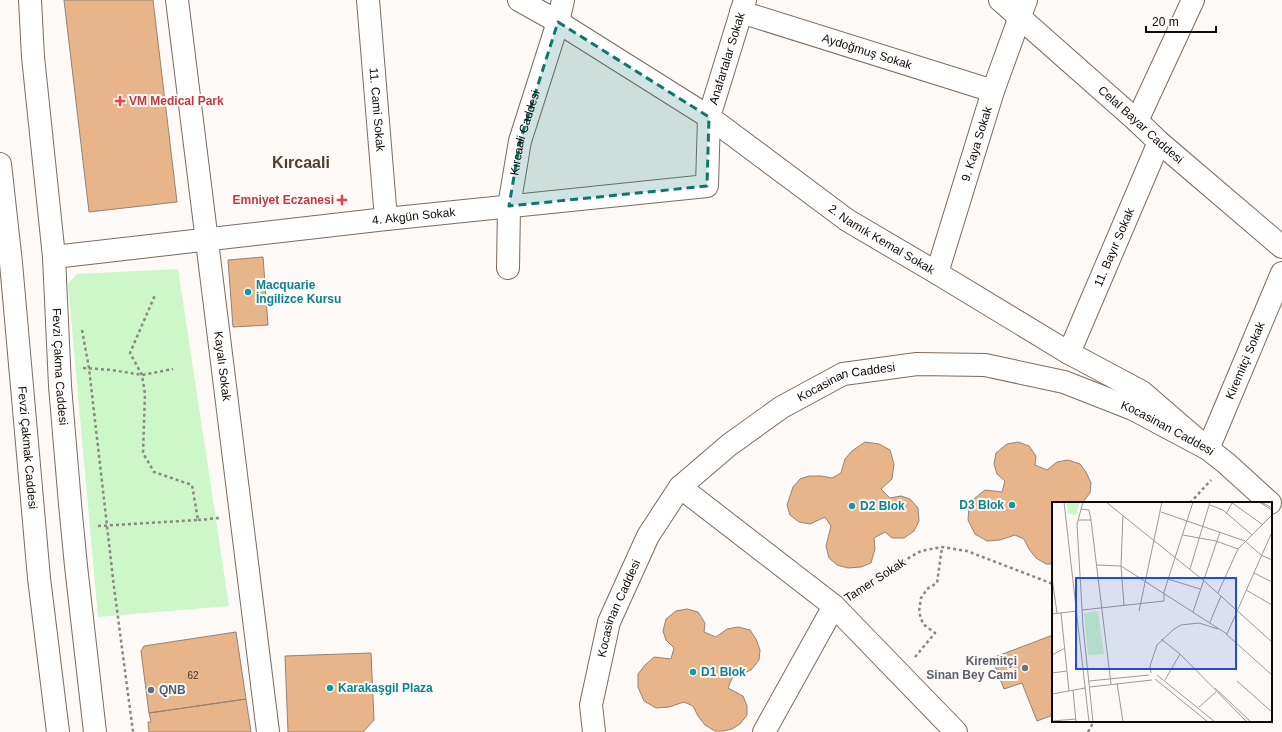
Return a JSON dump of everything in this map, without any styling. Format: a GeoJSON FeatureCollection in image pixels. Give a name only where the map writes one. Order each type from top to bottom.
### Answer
{"type":"FeatureCollection","features":[{"type":"Feature","properties":{"kind":"street","name":"Fevzi Çakma Caddesi"},"geometry":{"type":"LineString","coordinates":[[30,0],[32,57],[54,258],[60,386],[69,496],[95,732]]}},
{"type":"Feature","properties":{"kind":"street","name":"Kayalı Sokak"},"geometry":{"type":"LineString","coordinates":[[177,0],[268,732]]}},
{"type":"Feature","properties":{"kind":"street","name":"11. Cami Sokak"},"geometry":{"type":"LineString","coordinates":[[368,0],[386,219]]}},
{"type":"Feature","properties":{"kind":"street","name":"2. Namık Kemal Sokak"},"geometry":{"type":"LineString","coordinates":[[519,0],[558,22],[709,117],[846,220],[1069,353],[1142,392],[1208,449]]}},
{"type":"Feature","properties":{"kind":"street","name":"Kırcaali Caddesi"},"geometry":{"type":"LineString","coordinates":[[508,268],[509,206],[520,141],[558,22],[563,0]]}},
{"type":"Feature","properties":{"kind":"street","name":"Celal Bayar Caddesi"},"geometry":{"type":"LineString","coordinates":[[1000,0],[1023,8],[1159,142],[1282,247]]}},
{"type":"Feature","properties":{"kind":"street"},"geometry":{"type":"LineString","coordinates":[[1137,121],[1193,0]]}},
{"type":"Feature","properties":{"kind":"street","name":"Aydoğmuş Sokak"},"geometry":{"type":"LineString","coordinates":[[743,6],[993,91]]}},
{"type":"Feature","properties":{"kind":"street","name":"Anafartalar Sokak"},"geometry":{"type":"LineString","coordinates":[[709,117],[743,6]]}},
{"type":"Feature","properties":{"kind":"street","name":"9. Kaya Sokak"},"geometry":{"type":"LineString","coordinates":[[937,273],[993,91],[1023,8]]}},
{"type":"Feature","properties":{"kind":"street","name":"4. Akgün Sokak"},"geometry":{"type":"LineString","coordinates":[[54,258],[386,219],[706,186],[709,117]]}},
{"type":"Feature","properties":{"kind":"street","name":"11. Bayır Sokak"},"geometry":{"type":"LineString","coordinates":[[1069,353],[1159,142]]}},
{"type":"Feature","properties":{"kind":"street","name":"Fevzi Çakmak Caddesi"},"geometry":{"type":"LineString","coordinates":[[0,164],[5,264],[39,578],[58,732]]}},
{"type":"Feature","properties":{"kind":"street","name":"Kiremitçi Sokak"},"geometry":{"type":"LineString","coordinates":[[1208,449],[1282,273]]}},
{"type":"Feature","properties":{"kind":"street","name":"Kocasinan Caddesi"},"geometry":{"type":"LineString","coordinates":[[594,732],[591,704],[609,622],[648,536],[680,487],[729,445],[776,411],[843,374],[917,364],[985,365],[1064,382],[1133,409],[1208,449],[1270,502]]}},
{"type":"Feature","properties":{"kind":"street"},"geometry":{"type":"LineString","coordinates":[[680,487],[834,606],[956,732]]}},
{"type":"Feature","properties":{"kind":"street","name":"Kocasinan Caddesi"},"geometry":{"type":"LineString","coordinates":[[1272,504],[1282,514]]}},
{"type":"Feature","properties":{"kind":"street","name":"Tamer Sokak"},"geometry":{"type":"LineString","coordinates":[[764,732],[834,606]]}},
{"type":"Feature","properties":{"kind":"path"},"geometry":{"type":"LineString","coordinates":[[98,526],[198,520],[192,484],[154,472],[144,452],[145,394],[142,375],[130,353],[156,295]]}},
{"type":"Feature","properties":{"kind":"path"},"geometry":{"type":"LineString","coordinates":[[81,323],[89,368],[114,587],[134,732]]}},
{"type":"Feature","properties":{"kind":"path"},"geometry":{"type":"LineString","coordinates":[[83,368],[112,370],[142,375],[173,369]]}},
{"type":"Feature","properties":{"kind":"path"},"geometry":{"type":"LineString","coordinates":[[1191,502],[1226,463]]}},
{"type":"Feature","properties":{"kind":"path"},"geometry":{"type":"LineString","coordinates":[[900,674],[935,633],[923,624],[919,612],[921,598],[927,589],[937,583],[942,546]]}},
{"type":"Feature","properties":{"kind":"path","name":"Tamer Sokak"},"geometry":{"type":"LineString","coordinates":[[834,606],[891,568],[921,551],[942,546],[967,551],[1052,584]]}},
{"type":"Feature","properties":{"kind":"path"},"geometry":{"type":"LineString","coordinates":[[1088,732],[1093,722]]}},
{"type":"Feature","properties":{"kind":"highlighted area"},"geometry":{"type":"Polygon","coordinates":[[[558,22],[709,117],[707,186],[509,206],[520,141],[558,22]]]}},
{"type":"Feature","properties":{"kind":"green space"},"geometry":{"type":"Polygon","coordinates":[[[178,269],[229,606],[98,617],[68,284],[77,274],[178,269]]]}},
{"type":"Feature","properties":{"kind":"building","name":"VM Medical Park"},"geometry":{"type":"Polygon","coordinates":[[[64,0],[153,0],[177,202],[89,212],[64,0]]]}},
{"type":"Feature","properties":{"kind":"building","name":"Macquarie İngilizce Kursu"},"geometry":{"type":"Polygon","coordinates":[[[263,257],[268,325],[233,327],[228,260],[263,257]]]}},
{"type":"Feature","properties":{"kind":"building","name":"D2 Blok"},"geometry":{"type":"Polygon","coordinates":[[[865,442],[879,444],[890,450],[894,464],[892,479],[881,489],[890,498],[901,496],[910,499],[918,508],[919,521],[914,531],[904,538],[892,538],[885,532],[874,538],[875,549],[871,563],[861,567],[848,568],[837,565],[829,558],[826,546],[831,526],[825,517],[810,524],[799,522],[790,515],[787,505],[793,487],[800,479],[809,476],[832,478],[841,473],[845,459],[852,451],[865,442]]]}},
{"type":"Feature","properties":{"kind":"building","name":"D3 Blok"},"geometry":{"type":"Polygon","coordinates":[[[1018,442],[1029,446],[1036,456],[1035,465],[1047,470],[1057,462],[1068,460],[1080,464],[1091,483],[1090,493],[1083,502],[1052,502],[1052,564],[1046,564],[1036,558],[1024,539],[1015,535],[1000,540],[987,541],[975,534],[968,520],[969,508],[975,498],[985,490],[1002,492],[1005,481],[997,474],[994,464],[996,453],[1007,444],[1018,442]]]}},
{"type":"Feature","properties":{"kind":"building","name":"D1 Blok"},"geometry":{"type":"Polygon","coordinates":[[[687,609],[698,612],[705,623],[704,632],[716,637],[727,629],[738,627],[750,630],[756,639],[760,650],[759,660],[751,670],[732,678],[728,688],[743,696],[747,706],[747,715],[740,724],[732,729],[715,731],[705,725],[693,706],[684,702],[669,707],[656,708],[644,701],[638,687],[638,674],[654,657],[671,659],[674,648],[666,640],[663,631],[666,619],[676,611],[687,609]]]}},
{"type":"Feature","properties":{"kind":"building"},"geometry":{"type":"Polygon","coordinates":[[[236,632],[246,699],[149,713],[141,651],[144,646],[236,632]]]}},
{"type":"Feature","properties":{"kind":"building","name":"Kiremitçi Sinan Bey Cami"},"geometry":{"type":"Polygon","coordinates":[[[1052,635],[1052,715],[1037,721],[1022,683],[1004,689],[992,658],[1052,635]]]}},
{"type":"Feature","properties":{"kind":"building","name":"Karakaşgil Plaza"},"geometry":{"type":"Polygon","coordinates":[[[371,653],[374,720],[363,732],[288,732],[285,656],[371,653]]]}},
{"type":"Feature","properties":{"kind":"building"},"geometry":{"type":"Polygon","coordinates":[[[246,699],[251,732],[149,732],[148,722],[151,722],[149,713],[246,699]]]}},
{"type":"Feature","properties":{"kind":"place","name":"VM Medical Park"},"geometry":{"type":"Point","coordinates":[120,101]}},
{"type":"Feature","properties":{"kind":"place","name":"Emniyet Eczanesi"},"geometry":{"type":"Point","coordinates":[342,200]}},
{"type":"Feature","properties":{"kind":"place","name":"Macquarie İngilizce Kursu"},"geometry":{"type":"Point","coordinates":[248,292]}},
{"type":"Feature","properties":{"kind":"place","name":"D3 Blok"},"geometry":{"type":"Point","coordinates":[1012,505]}},
{"type":"Feature","properties":{"kind":"place","name":"D2 Blok"},"geometry":{"type":"Point","coordinates":[852,506]}},
{"type":"Feature","properties":{"kind":"place","name":"Kiremitçi Sinan Bey Cami"},"geometry":{"type":"Point","coordinates":[1025,668]}},
{"type":"Feature","properties":{"kind":"place","name":"D1 Blok"},"geometry":{"type":"Point","coordinates":[693,672]}},
{"type":"Feature","properties":{"kind":"place","name":"Karakaşgil Plaza"},"geometry":{"type":"Point","coordinates":[330,688]}},
{"type":"Feature","properties":{"kind":"place","name":"QNB"},"geometry":{"type":"Point","coordinates":[151,690]}},
{"type":"Feature","properties":{"kind":"district","name":"Kırcaali"},"geometry":{"type":"Point","coordinates":[301,162]}}]}
